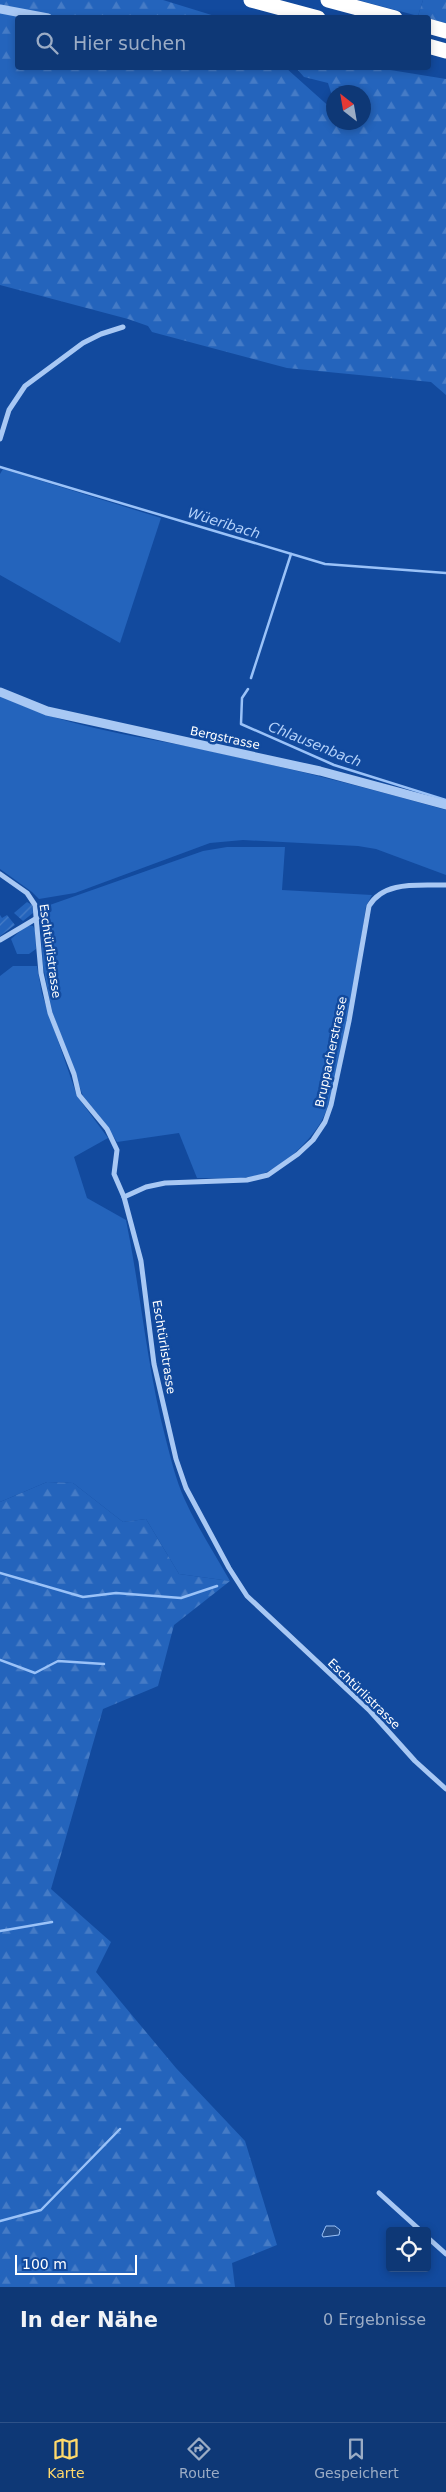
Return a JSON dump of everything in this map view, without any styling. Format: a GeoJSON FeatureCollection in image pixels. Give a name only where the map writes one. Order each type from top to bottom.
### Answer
{"type":"FeatureCollection","features":[{"type":"Feature","properties":{"kind":"highway"},"geometry":{"type":"LineString","coordinates":[[251,0],[307,15]]}},
{"type":"Feature","properties":{"kind":"highway"},"geometry":{"type":"LineString","coordinates":[[328,0],[384,15]]}},
{"type":"Feature","properties":{"kind":"highway"},"geometry":{"type":"LineString","coordinates":[[431,27],[446,31]]}},
{"type":"Feature","properties":{"kind":"highway"},"geometry":{"type":"LineString","coordinates":[[431,48],[446,51]]}},
{"type":"Feature","properties":{"kind":"street"},"geometry":{"type":"LineString","coordinates":[[0,9],[32,15]]}},
{"type":"Feature","properties":{"kind":"street"},"geometry":{"type":"LineString","coordinates":[[431,47],[446,44]]}},
{"type":"Feature","properties":{"kind":"street"},"geometry":{"type":"LineString","coordinates":[[0,438],[9,410],[19,391],[83,343],[101,334],[123,327]]}},
{"type":"Feature","properties":{"kind":"street","name":"Bergstrasse"},"geometry":{"type":"LineString","coordinates":[[0,692],[30,705],[63,715],[320,771],[446,805]]}},
{"type":"Feature","properties":{"kind":"street","name":"Eschtürlistrasse"},"geometry":{"type":"LineString","coordinates":[[0,874],[27,893],[35,905],[41,973],[50,1013],[72,1069],[79,1095],[106,1129],[117,1150],[114,1174],[124,1197],[141,1261],[154,1364],[176,1459],[186,1488],[230,1568],[248,1596],[370,1711],[415,1761],[446,1790]]}},
{"type":"Feature","properties":{"kind":"street","name":"Bruppacherstrasse"},"geometry":{"type":"LineString","coordinates":[[124,1197],[146,1187],[165,1183],[246,1180],[268,1174],[298,1154],[313,1140],[325,1122],[331,1105],[350,1021],[369,906],[378,894],[394,888],[446,885]]}},
{"type":"Feature","properties":{"kind":"street"},"geometry":{"type":"LineString","coordinates":[[0,940],[37,918]]}},
{"type":"Feature","properties":{"kind":"street"},"geometry":{"type":"LineString","coordinates":[[379,2193],[416,2227]]}},
{"type":"Feature","properties":{"kind":"street"},"geometry":{"type":"LineString","coordinates":[[431,2241],[446,2254]]}},
{"type":"Feature","properties":{"kind":"green space"},"geometry":{"type":"Polygon","coordinates":[[[0,0],[163,0],[212,15],[15,15],[15,70],[288,70],[326,104],[326,130],[371,130],[371,85],[329,85],[328,83],[304,77],[298,70],[390,70],[446,79],[446,395],[431,382],[287,368],[152,332],[148,326],[0,285],[0,0]]]}},
{"type":"Feature","properties":{"kind":"green space"},"geometry":{"type":"Polygon","coordinates":[[[358,0],[423,0],[418,15],[358,0]]]}},
{"type":"Feature","properties":{"kind":"green space"},"geometry":{"type":"Polygon","coordinates":[[[423,0],[446,0],[446,23],[431,19],[431,15],[418,15],[423,0]]]}},
{"type":"Feature","properties":{"kind":"green space"},"geometry":{"type":"Polygon","coordinates":[[[3,469],[161,518],[120,643],[0,575],[0,474],[3,469]]]}},
{"type":"Feature","properties":{"kind":"green space"},"geometry":{"type":"Polygon","coordinates":[[[0,695],[46,715],[71,722],[290,769],[446,810],[446,875],[376,849],[358,846],[243,840],[210,843],[75,893],[39,899],[0,869],[0,695]]]}},
{"type":"Feature","properties":{"kind":"green space"},"geometry":{"type":"Polygon","coordinates":[[[227,847],[285,847],[282,890],[372,895],[366,906],[343,1047],[329,1102],[321,1122],[310,1138],[287,1159],[271,1170],[255,1176],[238,1178],[197,1178],[179,1133],[117,1142],[105,1123],[83,1096],[52,1011],[43,966],[40,914],[44,907],[203,851],[227,847]]]}},
{"type":"Feature","properties":{"kind":"green space"},"geometry":{"type":"Polygon","coordinates":[[[27,902],[32,905],[33,913],[23,921],[14,913],[27,902]]]}},
{"type":"Feature","properties":{"kind":"green space"},"geometry":{"type":"Polygon","coordinates":[[[0,915],[2,918],[7,915],[15,925],[0,936],[0,915]]]}},
{"type":"Feature","properties":{"kind":"green space"},"geometry":{"type":"Polygon","coordinates":[[[27,925],[33,926],[35,930],[36,949],[29,954],[17,954],[11,939],[27,925]]]}},
{"type":"Feature","properties":{"kind":"green space"},"geometry":{"type":"Polygon","coordinates":[[[13,966],[37,966],[42,994],[77,1096],[108,1138],[74,1157],[87,1198],[126,1220],[159,1413],[174,1469],[189,1509],[230,1581],[179,1574],[146,1519],[123,1522],[73,1483],[47,1482],[0,1502],[0,976],[13,966]]]}},
{"type":"Feature","properties":{"kind":"green space"},"geometry":{"type":"Polygon","coordinates":[[[47,1482],[73,1483],[123,1522],[146,1519],[179,1574],[230,1581],[174,1625],[158,1686],[103,1709],[51,1889],[111,1942],[96,1972],[176,2068],[245,2141],[277,2245],[232,2263],[235,2287],[0,2287],[0,1502],[47,1482]]]}},
{"type":"Feature","properties":{"kind":"shaded area"},"geometry":{"type":"Polygon","coordinates":[[[326,2226],[335,2226],[340,2230],[339,2235],[323,2237],[326,2226]]]}},
{"type":"Feature","properties":{"kind":"waterway","name":"Wüeribach"},"geometry":{"type":"LineString","coordinates":[[0,467],[325,564],[446,573]]}},
{"type":"Feature","properties":{"kind":"waterway","name":"Chlausenbach"},"geometry":{"type":"LineString","coordinates":[[251,678],[291,554]]}},
{"type":"Feature","properties":{"kind":"waterway","name":"Chlausenbach"},"geometry":{"type":"LineString","coordinates":[[248,689],[242,698],[241,724],[334,765],[446,800]]}},
{"type":"Feature","properties":{"kind":"waterway"},"geometry":{"type":"LineString","coordinates":[[0,1573],[83,1597],[116,1593],[181,1598],[217,1586]]}},
{"type":"Feature","properties":{"kind":"waterway"},"geometry":{"type":"LineString","coordinates":[[0,1660],[35,1673],[58,1661],[104,1664]]}},
{"type":"Feature","properties":{"kind":"waterway"},"geometry":{"type":"LineString","coordinates":[[0,1931],[52,1922]]}},
{"type":"Feature","properties":{"kind":"waterway"},"geometry":{"type":"LineString","coordinates":[[0,2221],[41,2210],[120,2129]]}}]}
